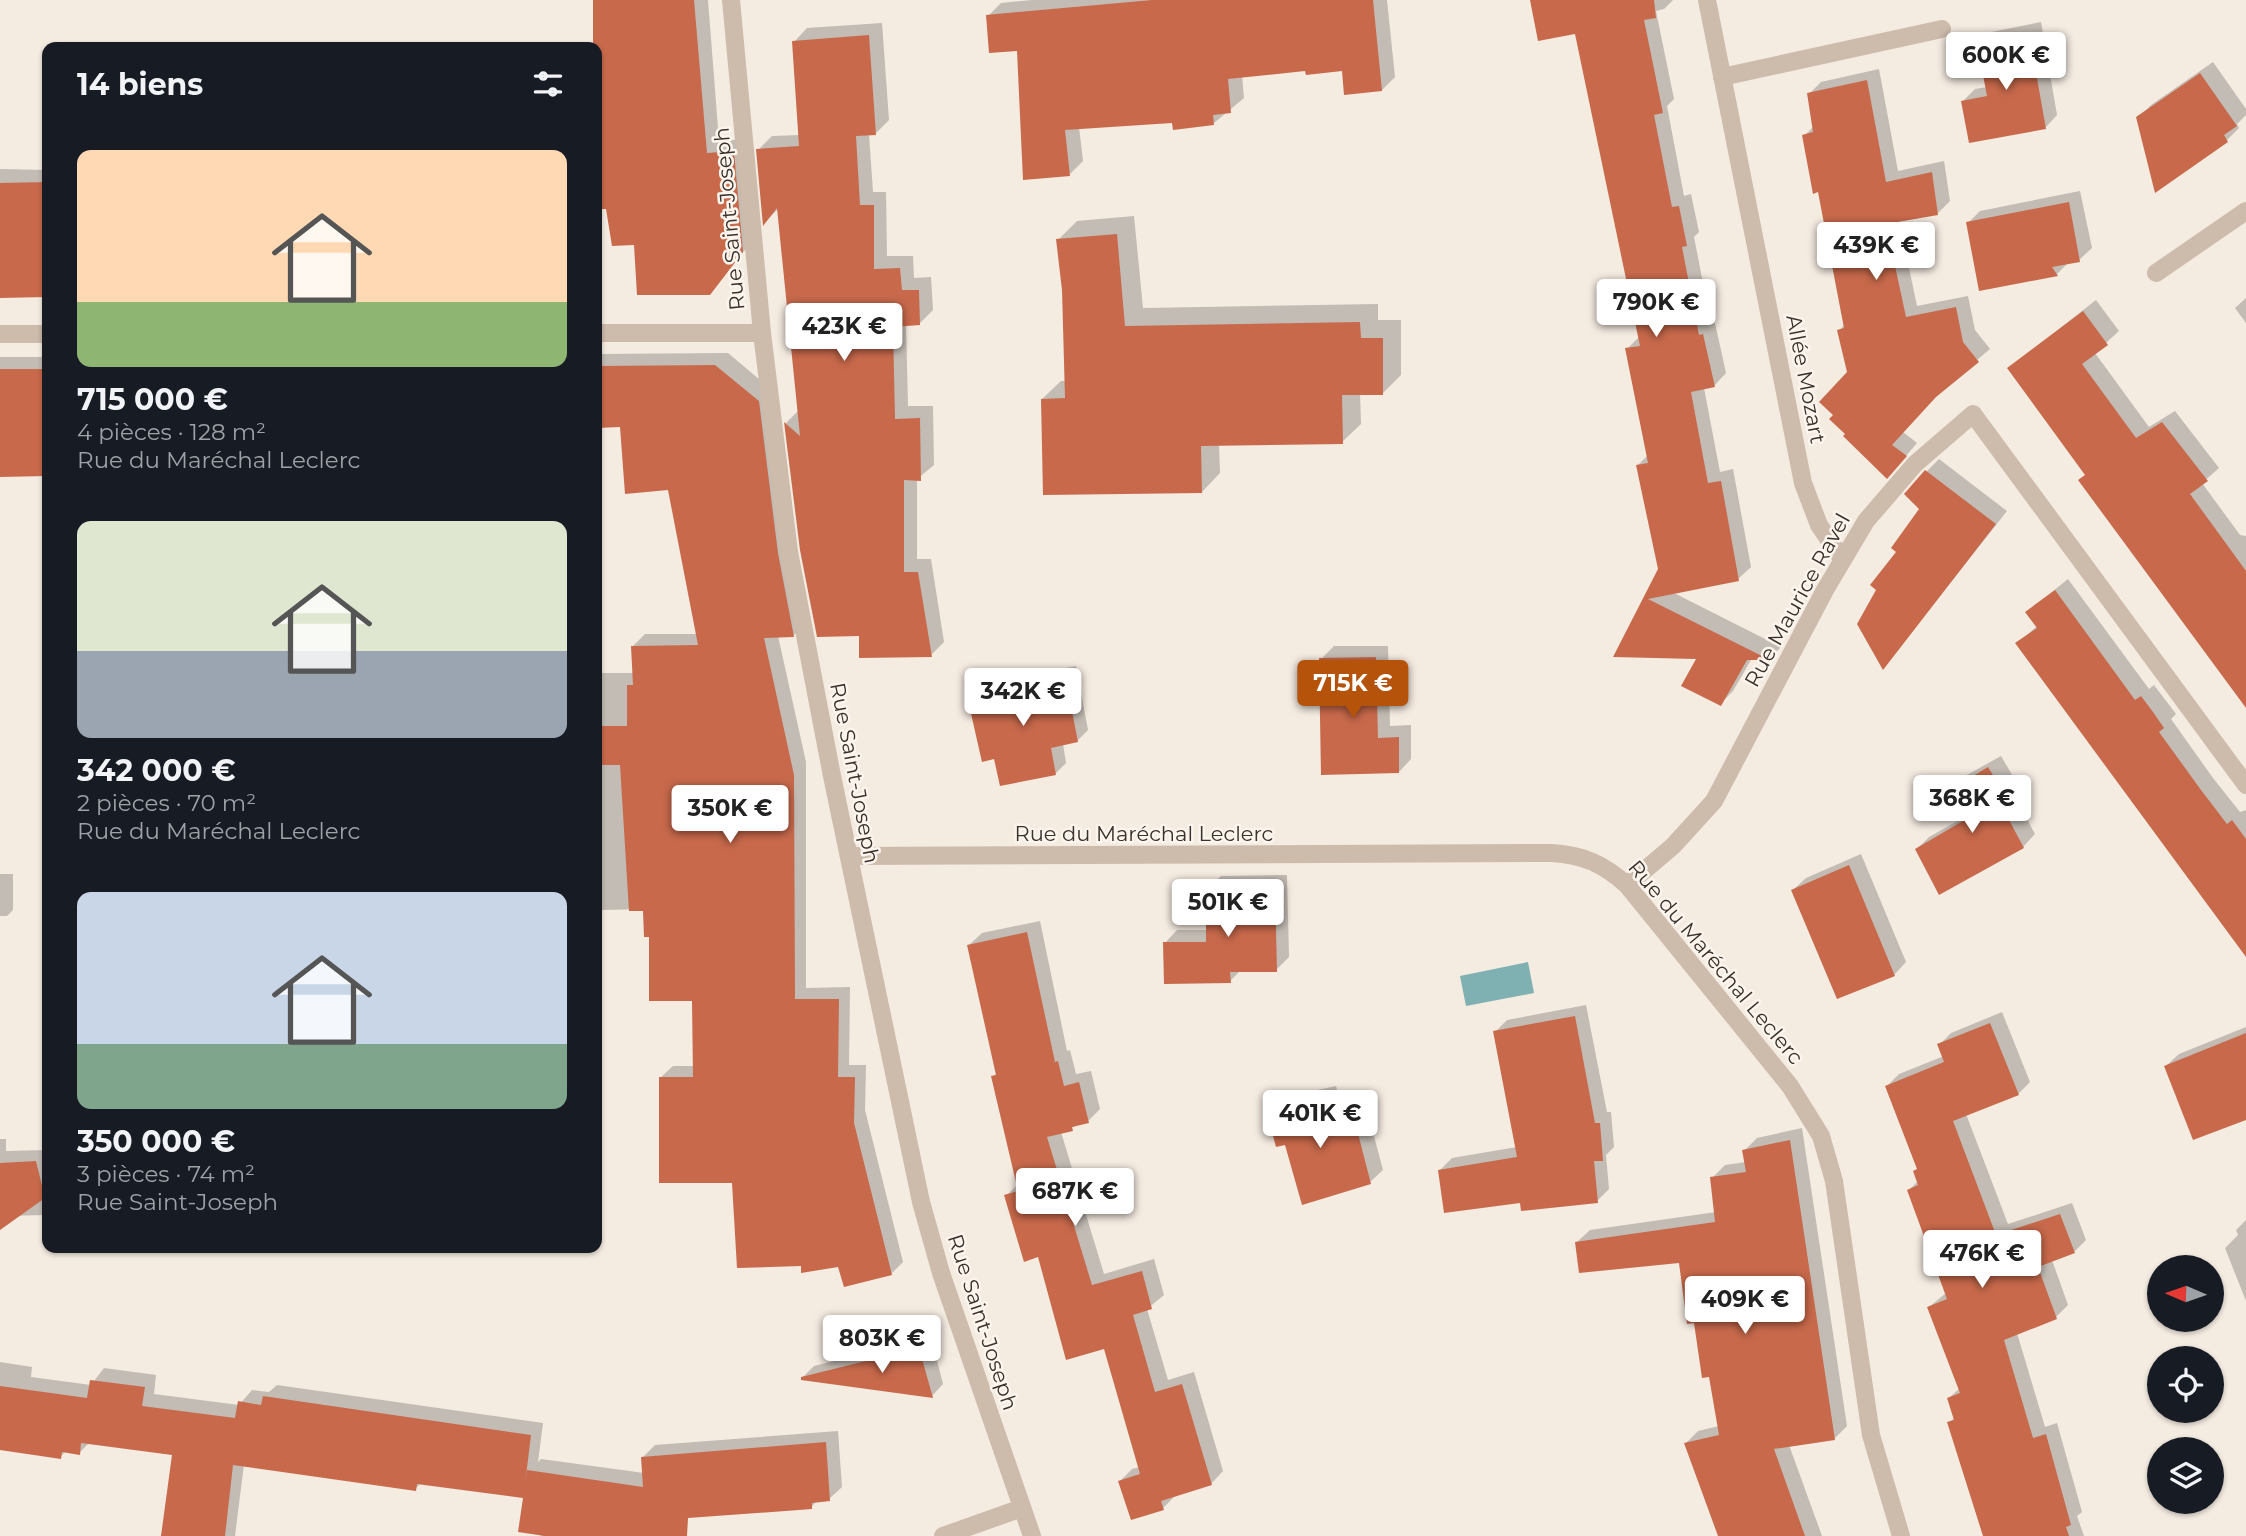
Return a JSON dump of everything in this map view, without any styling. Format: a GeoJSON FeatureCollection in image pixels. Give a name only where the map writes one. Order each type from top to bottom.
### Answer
{"type":"FeatureCollection","features":[{"type":"Feature","properties":{"kind":"street","name":"Rue Saint-Joseph"},"geometry":{"type":"LineString","coordinates":[[731,0],[762,332],[789,552],[921,1202],[940,1273],[1032,1536]]}},
{"type":"Feature","properties":{"kind":"street","name":"Allée Mozart"},"geometry":{"type":"LineString","coordinates":[[1707,0],[1803,484],[1819,525],[1842,559]]}},
{"type":"Feature","properties":{"kind":"street"},"geometry":{"type":"LineString","coordinates":[[1723,77],[1942,29]]}},
{"type":"Feature","properties":{"kind":"street"},"geometry":{"type":"LineString","coordinates":[[2156,273],[2246,211]]}},
{"type":"Feature","properties":{"kind":"street"},"geometry":{"type":"LineString","coordinates":[[602,333],[762,332]]}},
{"type":"Feature","properties":{"kind":"street"},"geometry":{"type":"LineString","coordinates":[[0,334],[42,334]]}},
{"type":"Feature","properties":{"kind":"street","name":"Rue Maurice Ravel"},"geometry":{"type":"LineString","coordinates":[[1627,885],[1682,838],[1714,802],[1842,559],[1891,490],[1933,446],[1973,414],[2246,785]]}},
{"type":"Feature","properties":{"kind":"street","name":"Rue du Maréchal Leclerc"},"geometry":{"type":"LineString","coordinates":[[849,856],[1552,853],[1576,854],[1596,861],[1627,885],[1790,1086],[1821,1136],[1834,1181],[1871,1435],[1901,1536]]}},
{"type":"Feature","properties":{"kind":"street"},"geometry":{"type":"LineString","coordinates":[[943,1536],[1022,1508]]}},
{"type":"Feature","properties":{"kind":"water"},"geometry":{"type":"Polygon","coordinates":[[[1528,962],[1534,993],[1466,1006],[1460,976],[1528,962]]]}},
{"type":"Feature","properties":{"kind":"building"},"geometry":{"type":"Polygon","coordinates":[[[593,0],[694,0],[707,153],[734,151],[743,252],[710,295],[637,295],[634,245],[612,246],[606,209],[602,209],[602,42],[593,42],[593,0]]]}},
{"type":"Feature","properties":{"kind":"building"},"geometry":{"type":"Polygon","coordinates":[[[1152,0],[1373,0],[1382,91],[1344,95],[1342,71],[1306,75],[1305,71],[1228,79],[1231,113],[1213,115],[1214,125],[1173,130],[1172,123],[1065,130],[1070,176],[1023,180],[1017,51],[989,53],[986,15],[1152,0]]]}},
{"type":"Feature","properties":{"kind":"building"},"geometry":{"type":"Polygon","coordinates":[[[1530,0],[1654,0],[1656,18],[1644,20],[1663,113],[1654,115],[1672,207],[1679,206],[1687,246],[1682,247],[1699,335],[1703,334],[1715,387],[1691,392],[1708,483],[1721,481],[1739,581],[1648,599],[1770,660],[1747,660],[1721,706],[1681,686],[1696,659],[1613,657],[1658,569],[1636,465],[1648,463],[1625,348],[1640,346],[1575,34],[1538,41],[1530,0]]]}},
{"type":"Feature","properties":{"kind":"building"},"geometry":{"type":"Polygon","coordinates":[[[2029,33],[2046,129],[1969,143],[1961,101],[1987,96],[1977,44],[2029,33]]]}},
{"type":"Feature","properties":{"kind":"building"},"geometry":{"type":"Polygon","coordinates":[[[869,35],[876,135],[856,136],[860,205],[874,205],[874,269],[900,268],[902,290],[919,290],[920,325],[893,327],[895,419],[920,418],[921,481],[904,480],[904,572],[918,572],[932,657],[859,658],[859,636],[817,637],[800,550],[784,422],[800,436],[777,208],[763,226],[756,149],[799,146],[792,41],[869,35]]]}},
{"type":"Feature","properties":{"kind":"building"},"geometry":{"type":"Polygon","coordinates":[[[2200,73],[2237,126],[2224,135],[2228,142],[2155,193],[2136,117],[2200,73]]]}},
{"type":"Feature","properties":{"kind":"building"},"geometry":{"type":"Polygon","coordinates":[[[1867,80],[1886,182],[1932,172],[1938,215],[1886,224],[1906,317],[1956,307],[1963,342],[1979,362],[1936,397],[1892,445],[1907,456],[1887,479],[1843,436],[1845,434],[1829,419],[1833,415],[1819,402],[1847,372],[1837,330],[1844,328],[1818,192],[1813,194],[1802,135],[1813,132],[1807,93],[1867,80]]]}},
{"type":"Feature","properties":{"kind":"building"},"geometry":{"type":"Polygon","coordinates":[[[42,182],[42,297],[0,298],[0,183],[42,182]]]}},
{"type":"Feature","properties":{"kind":"building"},"geometry":{"type":"Polygon","coordinates":[[[2069,202],[2080,262],[2052,267],[2058,276],[1979,291],[1966,222],[2069,202]]]}},
{"type":"Feature","properties":{"kind":"building"},"geometry":{"type":"Polygon","coordinates":[[[1117,234],[1125,326],[1360,322],[1361,338],[1383,338],[1383,395],[1342,395],[1343,444],[1201,446],[1202,493],[1043,495],[1041,399],[1065,398],[1062,290],[1056,239],[1117,234]]]}},
{"type":"Feature","properties":{"kind":"building"},"geometry":{"type":"Polygon","coordinates":[[[2083,311],[2108,345],[2082,364],[2136,438],[2162,422],[2208,481],[2190,494],[2246,571],[2246,708],[2078,480],[2085,475],[2007,368],[2083,311]]]}},
{"type":"Feature","properties":{"kind":"building"},"geometry":{"type":"Polygon","coordinates":[[[715,365],[759,401],[778,553],[794,637],[764,638],[794,775],[795,999],[839,999],[838,1077],[855,1077],[854,1123],[892,1275],[844,1287],[838,1267],[801,1273],[801,1266],[737,1268],[732,1183],[659,1183],[659,1077],[693,1077],[692,1001],[649,1001],[649,937],[644,937],[643,911],[629,911],[620,765],[602,765],[602,726],[627,726],[627,685],[633,685],[631,646],[698,645],[668,490],[625,494],[620,427],[602,428],[602,366],[715,365]]]}},
{"type":"Feature","properties":{"kind":"building"},"geometry":{"type":"Polygon","coordinates":[[[0,369],[42,369],[42,476],[0,477],[0,369]]]}},
{"type":"Feature","properties":{"kind":"building"},"geometry":{"type":"Polygon","coordinates":[[[1925,470],[1996,524],[1883,670],[1857,624],[1876,590],[1870,585],[1896,552],[1891,548],[1919,509],[1904,494],[1925,470]]]}},
{"type":"Feature","properties":{"kind":"building"},"geometry":{"type":"Polygon","coordinates":[[[2055,590],[2135,700],[2141,696],[2153,712],[2164,728],[2159,732],[2227,824],[2232,820],[2246,839],[2246,957],[2015,643],[2037,628],[2025,612],[2055,590]]]}},
{"type":"Feature","properties":{"kind":"building"},"geometry":{"type":"Polygon","coordinates":[[[1376,657],[1378,738],[1399,737],[1399,773],[1321,775],[1319,658],[1376,657]]]}},
{"type":"Feature","properties":{"kind":"building"},"geometry":{"type":"Polygon","coordinates":[[[1065,676],[1078,742],[1051,748],[1056,775],[1000,786],[994,759],[982,762],[967,696],[1065,676]]]}},
{"type":"Feature","properties":{"kind":"building"},"geometry":{"type":"Polygon","coordinates":[[[1988,767],[2007,798],[2000,803],[2024,848],[1939,895],[1915,849],[1968,818],[1951,789],[1988,767]]]}},
{"type":"Feature","properties":{"kind":"building"},"geometry":{"type":"Polygon","coordinates":[[[1849,865],[1895,976],[1837,999],[1791,890],[1849,865]]]}},
{"type":"Feature","properties":{"kind":"building"},"geometry":{"type":"Polygon","coordinates":[[[1206,887],[1275,887],[1277,972],[1230,972],[1231,983],[1164,984],[1163,942],[1206,942],[1206,887]]]}},
{"type":"Feature","properties":{"kind":"building"},"geometry":{"type":"Polygon","coordinates":[[[1027,932],[1055,1062],[1058,1061],[1064,1086],[1079,1082],[1089,1123],[1072,1127],[1073,1131],[1047,1137],[1092,1285],[1142,1271],[1152,1309],[1133,1315],[1155,1392],[1182,1384],[1212,1485],[1161,1501],[1164,1510],[1131,1520],[1118,1481],[1140,1474],[1104,1349],[1066,1360],[1038,1257],[1024,1262],[1004,1195],[1018,1191],[991,1076],[996,1075],[967,945],[1027,932]]]}},
{"type":"Feature","properties":{"kind":"building"},"geometry":{"type":"Polygon","coordinates":[[[1575,1016],[1595,1123],[1600,1123],[1603,1161],[1594,1161],[1598,1203],[1521,1211],[1520,1203],[1444,1213],[1438,1170],[1517,1157],[1493,1031],[1575,1016]]]}},
{"type":"Feature","properties":{"kind":"building"},"geometry":{"type":"Polygon","coordinates":[[[1990,1023],[2019,1095],[1953,1121],[1996,1235],[2060,1214],[2075,1253],[2038,1267],[2057,1319],[2004,1340],[2033,1438],[2046,1434],[2071,1525],[2066,1527],[2069,1536],[1983,1536],[1947,1422],[1954,1420],[1947,1398],[1960,1393],[1927,1307],[1947,1299],[1907,1190],[1918,1185],[1913,1171],[1917,1169],[1885,1086],[1944,1062],[1937,1044],[1990,1023]]]}},
{"type":"Feature","properties":{"kind":"building"},"geometry":{"type":"Polygon","coordinates":[[[2246,1033],[2246,1120],[2193,1140],[2164,1066],[2246,1033]]]}},
{"type":"Feature","properties":{"kind":"building"},"geometry":{"type":"Polygon","coordinates":[[[1323,1098],[1329,1120],[1353,1114],[1371,1184],[1302,1205],[1285,1145],[1276,1147],[1266,1110],[1323,1098]]]}},
{"type":"Feature","properties":{"kind":"building"},"geometry":{"type":"Polygon","coordinates":[[[1790,1140],[1835,1440],[1774,1449],[1805,1536],[1718,1536],[1684,1443],[1719,1435],[1709,1377],[1702,1378],[1694,1323],[1687,1324],[1679,1263],[1579,1273],[1575,1242],[1715,1222],[1710,1177],[1746,1172],[1742,1150],[1790,1140]]]}},
{"type":"Feature","properties":{"kind":"building"},"geometry":{"type":"Polygon","coordinates":[[[36,1161],[42,1186],[42,1200],[0,1230],[0,1163],[36,1161]]]}},
{"type":"Feature","properties":{"kind":"building"},"geometry":{"type":"Polygon","coordinates":[[[919,1348],[933,1398],[801,1380],[801,1377],[919,1348]]]}},
{"type":"Feature","properties":{"kind":"building"},"geometry":{"type":"Polygon","coordinates":[[[90,1380],[145,1387],[142,1406],[235,1418],[238,1401],[261,1405],[263,1396],[531,1435],[525,1484],[527,1470],[643,1487],[641,1457],[826,1442],[830,1501],[812,1503],[812,1509],[688,1518],[687,1536],[545,1536],[518,1532],[523,1498],[417,1484],[416,1491],[233,1465],[225,1536],[161,1536],[172,1455],[81,1443],[80,1455],[62,1452],[61,1459],[0,1450],[0,1386],[87,1398],[90,1380]]]}}]}
